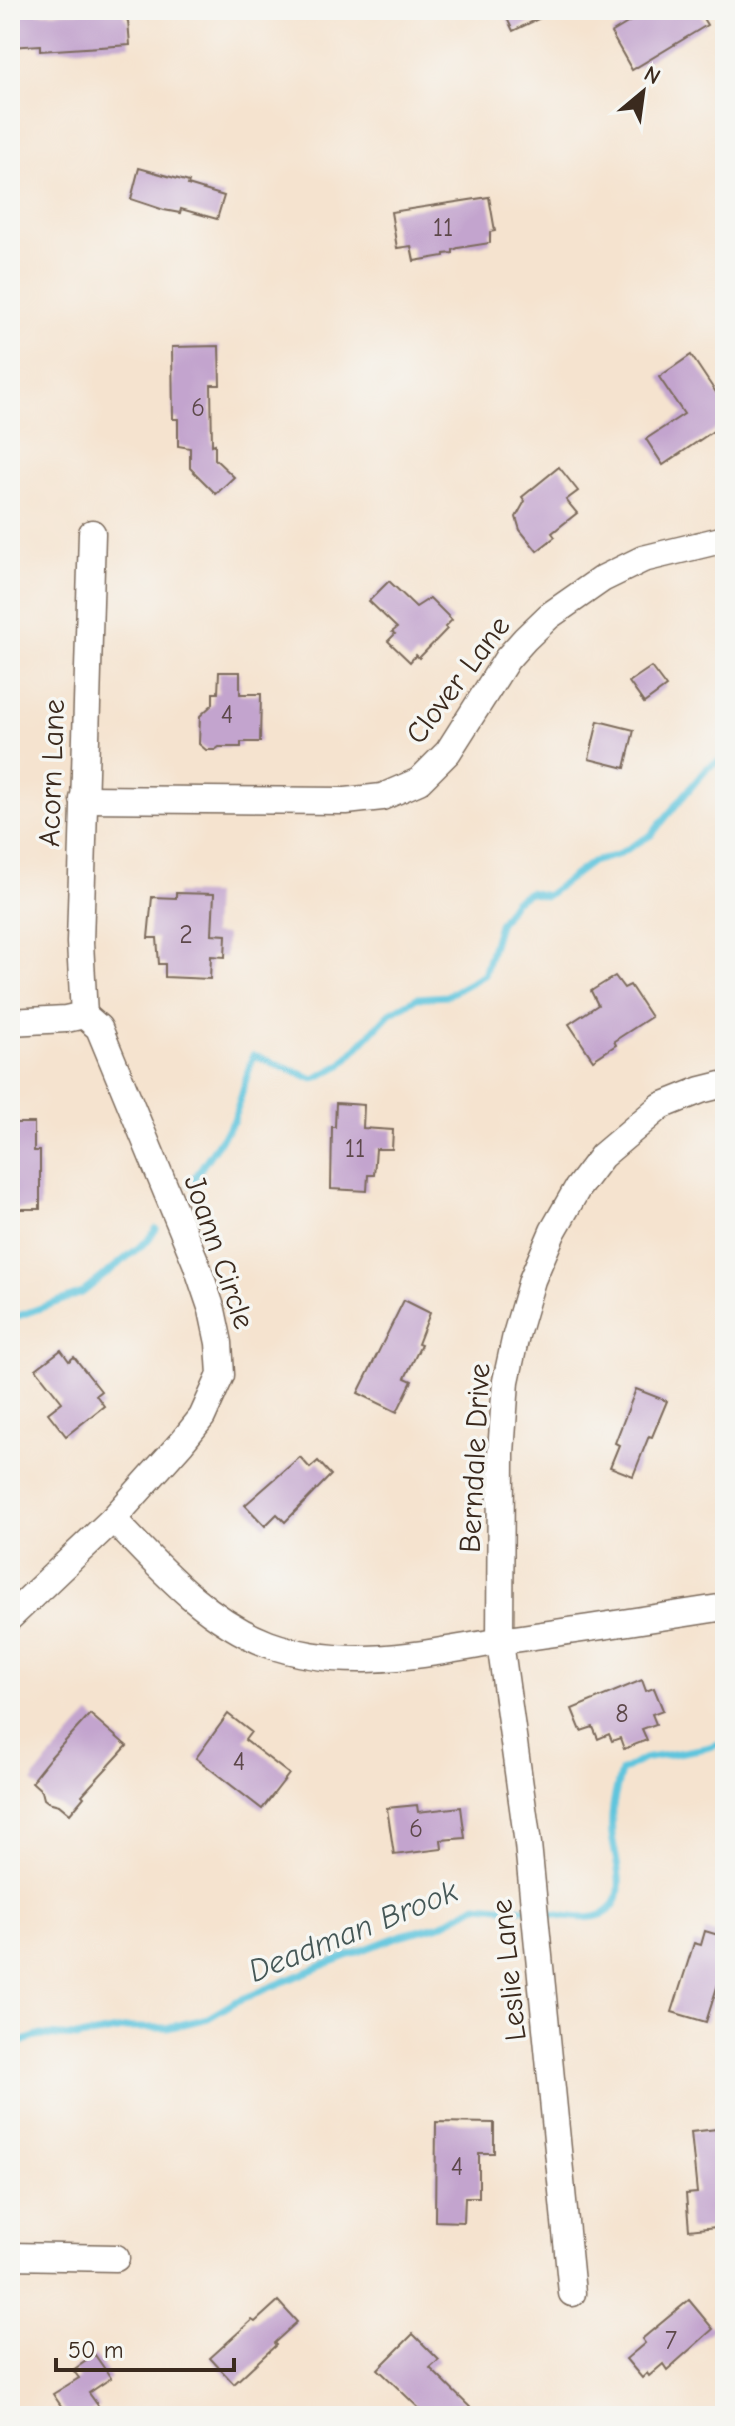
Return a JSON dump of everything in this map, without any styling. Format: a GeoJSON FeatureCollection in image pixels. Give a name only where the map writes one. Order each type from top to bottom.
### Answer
{"type":"FeatureCollection","features":[{"type":"Feature","properties":{"kind":"street","name":"Acorn Lane"},"geometry":{"type":"LineString","coordinates":[[84,1015],[80,943],[92,533]]}},
{"type":"Feature","properties":{"kind":"street","name":"Clover Lane"},"geometry":{"type":"LineString","coordinates":[[83,799],[346,801],[382,797],[419,781],[448,752],[507,659],[549,616],[602,579],[643,559],[725,539]]}},
{"type":"Feature","properties":{"kind":"street"},"geometry":{"type":"LineString","coordinates":[[10,1022],[84,1015]]}},
{"type":"Feature","properties":{"kind":"street","name":"Joann Circle"},"geometry":{"type":"LineString","coordinates":[[10,1617],[113,1519],[202,1417],[221,1375],[219,1343],[212,1310],[196,1263],[99,1028],[84,1015]]}},
{"type":"Feature","properties":{"kind":"street","name":"Berndale Drive"},"geometry":{"type":"LineString","coordinates":[[500,1642],[501,1453],[506,1381],[532,1280],[553,1231],[577,1189],[602,1156],[661,1106],[725,1084]]}},
{"type":"Feature","properties":{"kind":"street"},"geometry":{"type":"LineString","coordinates":[[113,1519],[191,1597],[225,1622],[267,1643],[308,1656],[351,1661],[405,1658],[725,1607]]}},
{"type":"Feature","properties":{"kind":"street","name":"Leslie Lane"},"geometry":{"type":"LineString","coordinates":[[500,1642],[533,1892],[572,2293]]}},
{"type":"Feature","properties":{"kind":"street"},"geometry":{"type":"LineString","coordinates":[[10,2256],[116,2258]]}},
{"type":"Feature","properties":{"kind":"building"},"geometry":{"type":"Polygon","coordinates":[[[37,10],[38,13],[123,10],[128,21],[130,45],[40,51],[40,45],[10,47],[10,12],[37,10]]]}},
{"type":"Feature","properties":{"kind":"building"},"geometry":{"type":"Polygon","coordinates":[[[503,10],[557,10],[513,31],[503,10]]]}},
{"type":"Feature","properties":{"kind":"building"},"geometry":{"type":"Polygon","coordinates":[[[649,10],[662,10],[667,18],[680,10],[698,10],[707,25],[632,70],[611,33],[649,10]]]}},
{"type":"Feature","properties":{"kind":"building"},"geometry":{"type":"Polygon","coordinates":[[[139,168],[224,196],[217,219],[181,209],[180,213],[164,210],[131,199],[139,168]]]}},
{"type":"Feature","properties":{"kind":"building"},"geometry":{"type":"Polygon","coordinates":[[[489,197],[495,231],[490,232],[490,243],[458,248],[444,256],[414,261],[411,246],[397,248],[391,212],[489,197]]]}},
{"type":"Feature","properties":{"kind":"building"},"geometry":{"type":"Polygon","coordinates":[[[219,346],[220,385],[211,385],[212,445],[215,444],[215,459],[234,477],[216,494],[190,468],[190,448],[178,446],[178,419],[173,419],[172,347],[219,346]]]}},
{"type":"Feature","properties":{"kind":"building"},"geometry":{"type":"Polygon","coordinates":[[[691,355],[725,406],[725,423],[663,465],[646,439],[684,414],[659,377],[691,355]]]}},
{"type":"Feature","properties":{"kind":"building"},"geometry":{"type":"Polygon","coordinates":[[[559,467],[578,491],[566,500],[577,513],[552,533],[555,537],[537,551],[520,530],[516,517],[525,501],[522,497],[559,467]]]}},
{"type":"Feature","properties":{"kind":"building"},"geometry":{"type":"Polygon","coordinates":[[[389,581],[416,607],[430,598],[452,620],[419,658],[416,655],[410,662],[388,641],[397,628],[369,601],[389,581]]]}},
{"type":"Feature","properties":{"kind":"building"},"geometry":{"type":"Polygon","coordinates":[[[651,667],[666,687],[644,703],[629,682],[651,667]]]}},
{"type":"Feature","properties":{"kind":"building"},"geometry":{"type":"Polygon","coordinates":[[[219,672],[240,672],[240,694],[261,694],[260,742],[241,742],[241,747],[219,747],[215,750],[206,750],[199,744],[200,716],[213,704],[213,693],[218,693],[219,672]]]}},
{"type":"Feature","properties":{"kind":"building"},"geometry":{"type":"Polygon","coordinates":[[[598,721],[634,730],[625,768],[589,759],[598,721]]]}},
{"type":"Feature","properties":{"kind":"building"},"geometry":{"type":"Polygon","coordinates":[[[176,893],[214,894],[212,934],[226,935],[225,957],[211,956],[210,979],[165,977],[165,964],[159,964],[157,938],[148,938],[152,897],[176,898],[176,893]]]}},
{"type":"Feature","properties":{"kind":"building"},"geometry":{"type":"Polygon","coordinates":[[[615,976],[624,988],[630,985],[651,1017],[614,1041],[616,1045],[593,1060],[569,1024],[598,1005],[591,991],[615,976]]]}},
{"type":"Feature","properties":{"kind":"building"},"geometry":{"type":"Polygon","coordinates":[[[336,1103],[364,1105],[363,1128],[393,1130],[392,1149],[376,1149],[374,1175],[368,1175],[367,1191],[331,1189],[332,1127],[335,1127],[336,1103]]]}},
{"type":"Feature","properties":{"kind":"building"},"geometry":{"type":"Polygon","coordinates":[[[10,1123],[34,1123],[34,1151],[40,1151],[40,1209],[10,1209],[10,1123]]]}},
{"type":"Feature","properties":{"kind":"building"},"geometry":{"type":"Polygon","coordinates":[[[404,1300],[430,1313],[418,1344],[421,1345],[405,1378],[412,1381],[397,1412],[358,1393],[404,1300]]]}},
{"type":"Feature","properties":{"kind":"building"},"geometry":{"type":"Polygon","coordinates":[[[61,1350],[69,1361],[74,1357],[101,1391],[96,1395],[104,1406],[66,1436],[48,1413],[62,1402],[36,1369],[61,1350]]]}},
{"type":"Feature","properties":{"kind":"building"},"geometry":{"type":"Polygon","coordinates":[[[636,1389],[667,1401],[633,1476],[610,1467],[619,1445],[615,1443],[636,1389]]]}},
{"type":"Feature","properties":{"kind":"building"},"geometry":{"type":"Polygon","coordinates":[[[300,1457],[310,1468],[318,1461],[331,1475],[285,1522],[277,1514],[265,1526],[245,1505],[300,1457]]]}},
{"type":"Feature","properties":{"kind":"building"},"geometry":{"type":"Polygon","coordinates":[[[642,1680],[646,1691],[654,1688],[663,1710],[652,1714],[656,1724],[642,1729],[647,1740],[624,1749],[620,1738],[612,1741],[609,1734],[598,1739],[593,1727],[581,1731],[572,1709],[642,1680]]]}},
{"type":"Feature","properties":{"kind":"building"},"geometry":{"type":"Polygon","coordinates":[[[90,1714],[127,1746],[82,1795],[84,1797],[70,1814],[44,1799],[42,1791],[32,1782],[90,1714]]]}},
{"type":"Feature","properties":{"kind":"building"},"geometry":{"type":"Polygon","coordinates":[[[228,1714],[251,1732],[245,1740],[289,1774],[262,1809],[196,1758],[228,1714]]]}},
{"type":"Feature","properties":{"kind":"building"},"geometry":{"type":"Polygon","coordinates":[[[417,1805],[418,1812],[461,1807],[465,1838],[441,1840],[442,1849],[394,1855],[387,1808],[417,1805]]]}},
{"type":"Feature","properties":{"kind":"building"},"geometry":{"type":"Polygon","coordinates":[[[705,1931],[725,1937],[725,1971],[706,2022],[672,2012],[694,1943],[701,1945],[705,1931]]]}},
{"type":"Feature","properties":{"kind":"building"},"geometry":{"type":"Polygon","coordinates":[[[436,2122],[494,2123],[494,2153],[479,2153],[479,2197],[465,2197],[464,2222],[435,2221],[436,2122]]]}},
{"type":"Feature","properties":{"kind":"building"},"geometry":{"type":"Polygon","coordinates":[[[724,2130],[725,2226],[689,2230],[686,2194],[697,2193],[691,2132],[724,2130]]]}},
{"type":"Feature","properties":{"kind":"building"},"geometry":{"type":"Polygon","coordinates":[[[689,2300],[713,2329],[667,2370],[663,2364],[642,2378],[626,2359],[645,2343],[642,2339],[689,2300]]]}},
{"type":"Feature","properties":{"kind":"building"},"geometry":{"type":"Polygon","coordinates":[[[278,2301],[297,2322],[234,2384],[210,2358],[278,2301]]]}},
{"type":"Feature","properties":{"kind":"building"},"geometry":{"type":"Polygon","coordinates":[[[413,2334],[439,2360],[430,2368],[479,2416],[427,2416],[378,2369],[413,2334]]]}},
{"type":"Feature","properties":{"kind":"building"},"geometry":{"type":"Polygon","coordinates":[[[95,2355],[111,2378],[89,2393],[99,2407],[84,2416],[68,2416],[53,2394],[79,2378],[73,2370],[95,2355]]]}},
{"type":"Feature","properties":{"kind":"waterway"},"geometry":{"type":"LineString","coordinates":[[190,1184],[234,1120],[253,1055],[314,1079],[341,1065],[390,1013],[417,998],[446,996],[484,975],[499,924],[514,901],[529,892],[546,896],[592,862],[617,855],[651,835],[707,768],[725,758]]}},
{"type":"Feature","properties":{"kind":"waterway"},"geometry":{"type":"LineString","coordinates":[[10,1319],[82,1293],[147,1241],[156,1229]]}},
{"type":"Feature","properties":{"kind":"waterway","name":"Deadman Brook"},"geometry":{"type":"LineString","coordinates":[[539,1911],[580,1918],[604,1914],[613,1906],[618,1895],[619,1878],[612,1819],[621,1772],[643,1759],[725,1742]]}},
{"type":"Feature","properties":{"kind":"waterway","name":"Deadman Brook"},"geometry":{"type":"LineString","coordinates":[[10,2046],[40,2035],[79,2037],[129,2028],[167,2028],[208,2018],[235,2002],[321,1966],[402,1935],[441,1925],[477,1905],[527,1909]]}}]}
